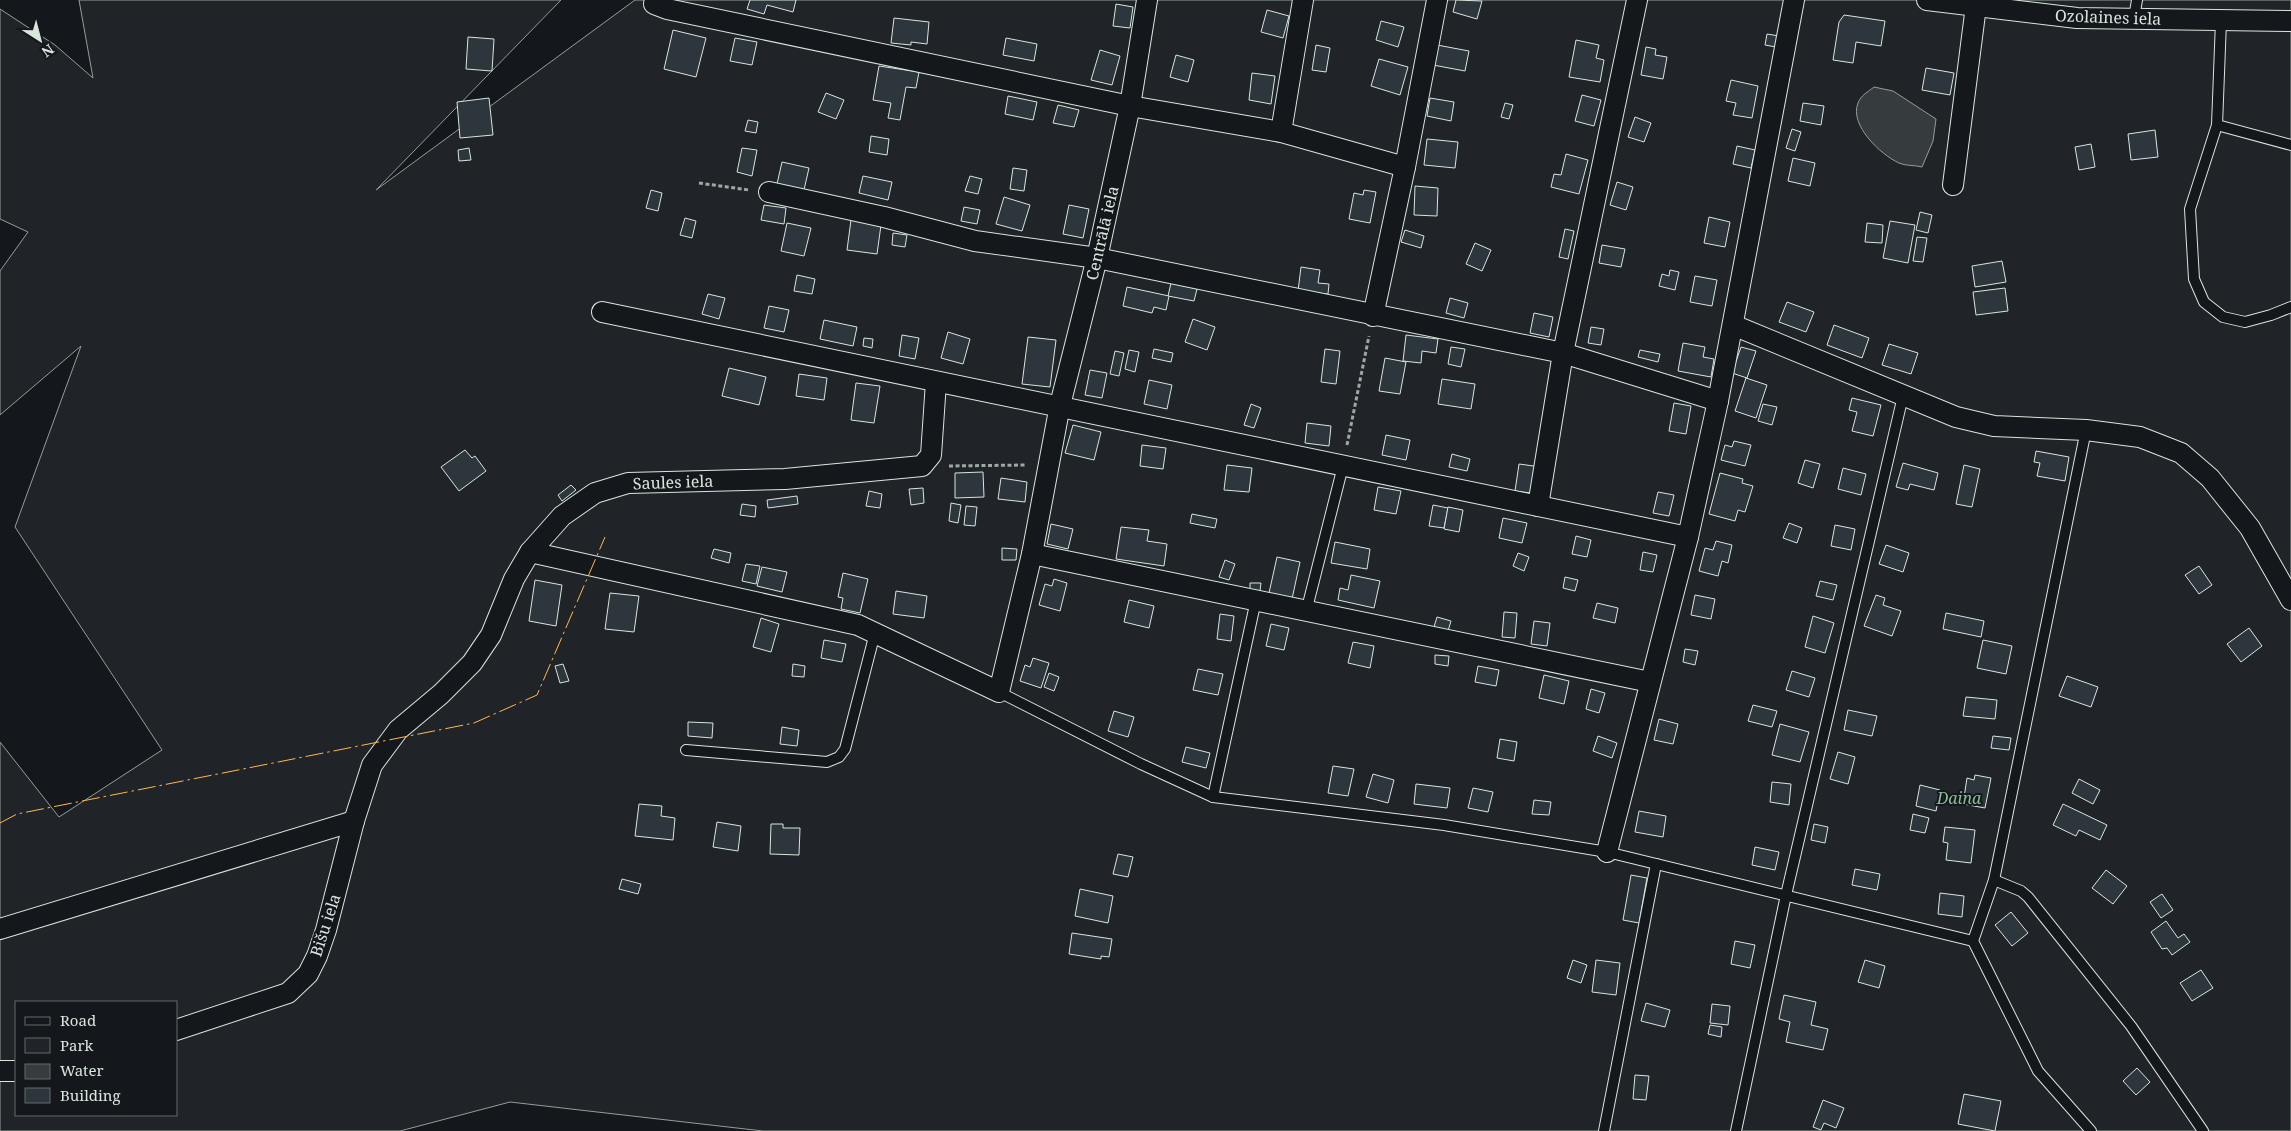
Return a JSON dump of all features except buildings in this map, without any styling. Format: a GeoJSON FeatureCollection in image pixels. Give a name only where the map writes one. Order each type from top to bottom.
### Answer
{"type":"FeatureCollection","features":[{"type":"Feature","properties":{"kind":"street"},"geometry":{"type":"LineString","coordinates":[[655,0],[654,4],[667,9],[1130,106],[1281,132],[1405,167]]}},
{"type":"Feature","properties":{"kind":"street","name":"Centrālā iela"},"geometry":{"type":"LineString","coordinates":[[999,692],[1032,554],[1060,405],[1097,258],[1130,106],[1147,0]]}},
{"type":"Feature","properties":{"kind":"street"},"geometry":{"type":"LineString","coordinates":[[1281,132],[1302,0]]}},
{"type":"Feature","properties":{"kind":"street"},"geometry":{"type":"LineString","coordinates":[[1373,316],[1405,167],[1437,0]]}},
{"type":"Feature","properties":{"kind":"street"},"geometry":{"type":"LineString","coordinates":[[1538,506],[1564,353],[1637,0]]}},
{"type":"Feature","properties":{"kind":"street"},"geometry":{"type":"LineString","coordinates":[[1607,852],[1688,537],[1718,401],[1794,0]]}},
{"type":"Feature","properties":{"kind":"street","name":"Ozolaines iela"},"geometry":{"type":"LineString","coordinates":[[1927,0],[2077,18],[2135,9],[2221,21],[2291,21]]}},
{"type":"Feature","properties":{"kind":"street"},"geometry":{"type":"LineString","coordinates":[[1953,185],[1976,6]]}},
{"type":"Feature","properties":{"kind":"street"},"geometry":{"type":"LineString","coordinates":[[769,192],[884,217],[975,241],[1097,258],[1373,316],[1564,353],[1718,401]]}},
{"type":"Feature","properties":{"kind":"street"},"geometry":{"type":"LineString","coordinates":[[602,312],[936,382],[1060,405],[1688,537]]}},
{"type":"Feature","properties":{"kind":"street"},"geometry":{"type":"LineString","coordinates":[[1733,325],[1956,417],[1994,426],[2086,430],[2140,437],[2181,453],[2210,478],[2250,528],[2291,600]]}},
{"type":"Feature","properties":{"kind":"street"},"geometry":{"type":"LineString","coordinates":[[922,466],[931,455],[936,382]]}},
{"type":"Feature","properties":{"kind":"street","name":"Saules iela"},"geometry":{"type":"LineString","coordinates":[[372,765],[398,730],[441,694],[472,664],[491,635],[514,579],[530,552],[562,516],[595,494],[628,483],[785,479],[922,466]]}},
{"type":"Feature","properties":{"kind":"street"},"geometry":{"type":"LineString","coordinates":[[530,552],[858,625],[999,692]]}},
{"type":"Feature","properties":{"kind":"street"},"geometry":{"type":"LineString","coordinates":[[1032,554],[1650,682]]}},
{"type":"Feature","properties":{"kind":"street","name":"Bišu iela"},"geometry":{"type":"LineString","coordinates":[[178,1029],[288,993],[308,974],[317,956],[326,930],[354,821],[372,765]]}},
{"type":"Feature","properties":{"kind":"street"},"geometry":{"type":"LineString","coordinates":[[0,929],[354,821]]}},
{"type":"Feature","properties":{"kind":"street"},"geometry":{"type":"LineString","coordinates":[[0,1071],[15,1071]]}},
{"type":"Feature","properties":{"kind":"lane"},"geometry":{"type":"LineString","coordinates":[[2221,21],[2217,125],[2190,209],[2194,279],[2204,302],[2223,317],[2245,322],[2291,307]]}},
{"type":"Feature","properties":{"kind":"lane"},"geometry":{"type":"LineString","coordinates":[[2217,125],[2291,145]]}},
{"type":"Feature","properties":{"kind":"lane"},"geometry":{"type":"LineString","coordinates":[[1736,1131],[1786,895],[1903,396]]}},
{"type":"Feature","properties":{"kind":"lane"},"geometry":{"type":"LineString","coordinates":[[2086,430],[1994,880],[1974,941],[2038,1071],[2091,1131]]}},
{"type":"Feature","properties":{"kind":"lane"},"geometry":{"type":"LineString","coordinates":[[1306,612],[1343,466]]}},
{"type":"Feature","properties":{"kind":"lane"},"geometry":{"type":"LineString","coordinates":[[1213,797],[1256,600]]}},
{"type":"Feature","properties":{"kind":"lane"},"geometry":{"type":"LineString","coordinates":[[686,750],[827,762],[839,756],[845,749],[875,633]]}},
{"type":"Feature","properties":{"kind":"lane"},"geometry":{"type":"LineString","coordinates":[[999,692],[1141,764],[1213,797],[1444,825],[1607,852],[1974,941]]}},
{"type":"Feature","properties":{"kind":"lane"},"geometry":{"type":"LineString","coordinates":[[1604,1131],[1656,864]]}},
{"type":"Feature","properties":{"kind":"lane"},"geometry":{"type":"LineString","coordinates":[[1994,880],[2020,891],[2028,897],[2132,1026],[2203,1131]]}},
{"type":"Feature","properties":{"kind":"path"},"geometry":{"type":"LineString","coordinates":[[699,183],[769,192]]}},
{"type":"Feature","properties":{"kind":"path"},"geometry":{"type":"LineString","coordinates":[[1343,466],[1373,316]]}},
{"type":"Feature","properties":{"kind":"path"},"geometry":{"type":"LineString","coordinates":[[922,466],[1048,464]]}},
{"type":"Feature","properties":{"kind":"green space","name":"Daina"},"geometry":{"type":"Polygon","coordinates":[[[79,0],[561,0],[376,190],[635,0],[2291,0],[2291,1131],[763,1131],[510,1102],[400,1131],[0,1131],[0,742],[59,817],[162,750],[15,527],[81,346],[0,415],[0,271],[28,232],[0,219],[0,9],[55,45],[93,78],[79,0]]]}},
{"type":"Feature","properties":{"kind":"water"},"geometry":{"type":"Polygon","coordinates":[[[1874,87],[1893,91],[1936,119],[1933,141],[1922,167],[1901,164],[1892,159],[1876,146],[1862,130],[1856,112],[1858,103],[1874,87]]]}},
{"type":"Feature","properties":{"kind":"power"},"geometry":{"type":"LineString","coordinates":[[0,823],[17,814],[474,723],[537,695],[605,537]]}}]}
